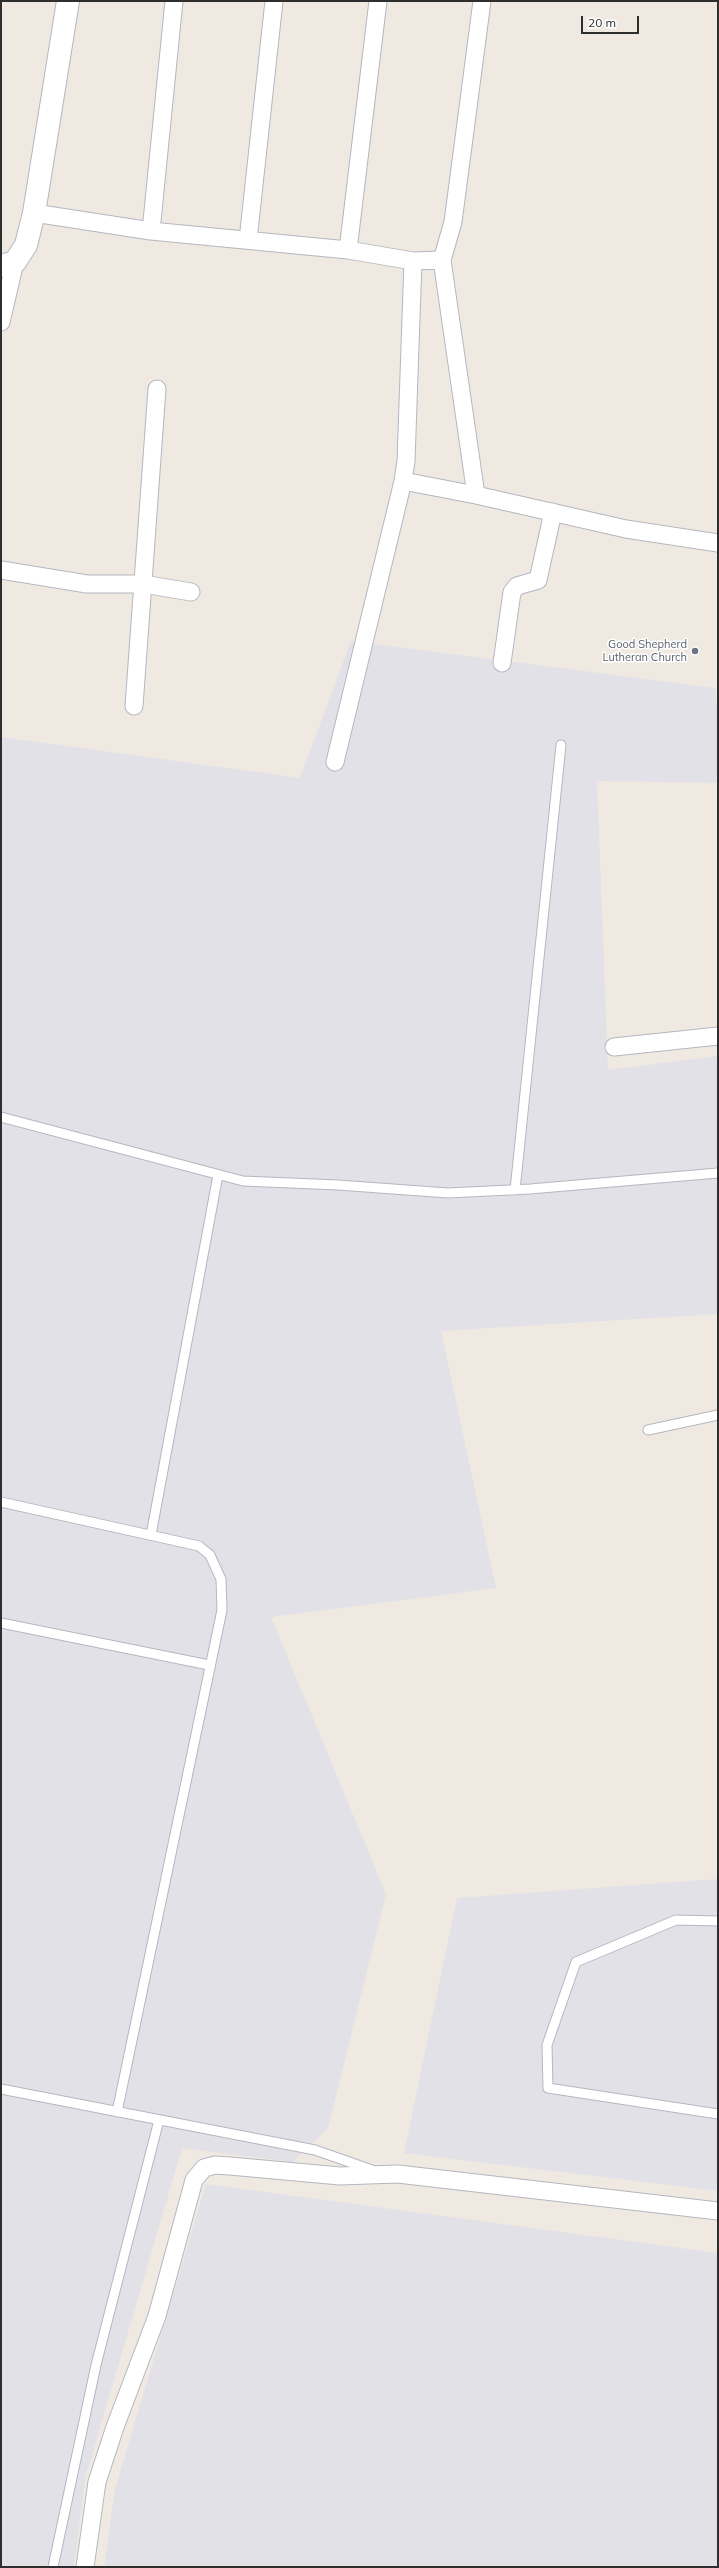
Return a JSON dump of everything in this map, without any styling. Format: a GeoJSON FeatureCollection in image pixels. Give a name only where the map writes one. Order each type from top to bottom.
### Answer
{"type":"FeatureCollection","features":[{"type":"Feature","properties":{"kind":"street"},"geometry":{"type":"LineString","coordinates":[[1,322],[8,264],[26,245],[34,213],[68,1]]}},
{"type":"Feature","properties":{"kind":"street"},"geometry":{"type":"LineString","coordinates":[[151,231],[174,1]]}},
{"type":"Feature","properties":{"kind":"street"},"geometry":{"type":"LineString","coordinates":[[248,240],[274,1]]}},
{"type":"Feature","properties":{"kind":"street"},"geometry":{"type":"LineString","coordinates":[[348,250],[378,1]]}},
{"type":"Feature","properties":{"kind":"street"},"geometry":{"type":"LineString","coordinates":[[476,495],[442,260],[453,222],[482,1]]}},
{"type":"Feature","properties":{"kind":"street"},"geometry":{"type":"LineString","coordinates":[[34,213],[151,231],[348,250],[413,261],[442,260]]}},
{"type":"Feature","properties":{"kind":"street"},"geometry":{"type":"LineString","coordinates":[[335,762],[403,481],[406,461],[413,261]]}},
{"type":"Feature","properties":{"kind":"street"},"geometry":{"type":"LineString","coordinates":[[134,706],[157,389]]}},
{"type":"Feature","properties":{"kind":"street"},"geometry":{"type":"LineString","coordinates":[[403,481],[476,495],[626,529],[718,543]]}},
{"type":"Feature","properties":{"kind":"street"},"geometry":{"type":"LineString","coordinates":[[502,662],[512,592],[517,586],[538,580],[553,512]]}},
{"type":"Feature","properties":{"kind":"street"},"geometry":{"type":"LineString","coordinates":[[1,570],[87,584],[144,584],[191,592]]}},
{"type":"Feature","properties":{"kind":"street"},"geometry":{"type":"LineString","coordinates":[[614,1047],[718,1036]]}},
{"type":"Feature","properties":{"kind":"street"},"geometry":{"type":"LineString","coordinates":[[85,2567],[97,2482],[115,2427],[157,2316],[196,2175],[204,2168],[215,2165],[340,2176],[398,2174],[718,2211]]}},
{"type":"Feature","properties":{"kind":"lane"},"geometry":{"type":"LineString","coordinates":[[515,1190],[561,745]]}},
{"type":"Feature","properties":{"kind":"lane"},"geometry":{"type":"LineString","coordinates":[[1,1117],[243,1181],[338,1185],[448,1193],[515,1190],[718,1173]]}},
{"type":"Feature","properties":{"kind":"lane"},"geometry":{"type":"LineString","coordinates":[[151,1536],[218,1175]]}},
{"type":"Feature","properties":{"kind":"lane"},"geometry":{"type":"LineString","coordinates":[[648,1430],[718,1415]]}},
{"type":"Feature","properties":{"kind":"lane"},"geometry":{"type":"LineString","coordinates":[[1,1502],[199,1546],[210,1555],[216,1563],[222,1585],[222,1610],[209,1665],[117,2112]]}},
{"type":"Feature","properties":{"kind":"lane"},"geometry":{"type":"LineString","coordinates":[[1,1623],[209,1665]]}},
{"type":"Feature","properties":{"kind":"lane"},"geometry":{"type":"LineString","coordinates":[[718,1921],[676,1920],[576,1962],[547,2045],[548,2088],[718,2114]]}},
{"type":"Feature","properties":{"kind":"lane"},"geometry":{"type":"LineString","coordinates":[[1,2089],[315,2150],[383,2174]]}},
{"type":"Feature","properties":{"kind":"lane"},"geometry":{"type":"LineString","coordinates":[[53,2567],[96,2365],[159,2120]]}},
{"type":"Feature","properties":{"kind":"shaded area"},"geometry":{"type":"Polygon","coordinates":[[[351,641],[715,688],[718,714],[718,783],[597,781],[608,1070],[718,1056],[718,1314],[441,1331],[496,1588],[271,1617],[386,1894],[328,2128],[293,2162],[182,2148],[85,2479],[74,2567],[1,2567],[1,737],[300,778],[351,641]]]}},
{"type":"Feature","properties":{"kind":"shaded area"},"geometry":{"type":"Polygon","coordinates":[[[718,1879],[718,2191],[404,2153],[457,1898],[718,1879]]]}},
{"type":"Feature","properties":{"kind":"shaded area"},"geometry":{"type":"Polygon","coordinates":[[[206,2184],[718,2253],[718,2567],[104,2567],[115,2489],[206,2184]]]}},
{"type":"Feature","properties":{"kind":"place","name":"Good Shepherd Lutheran Church"},"geometry":{"type":"Point","coordinates":[695,651]}}]}
